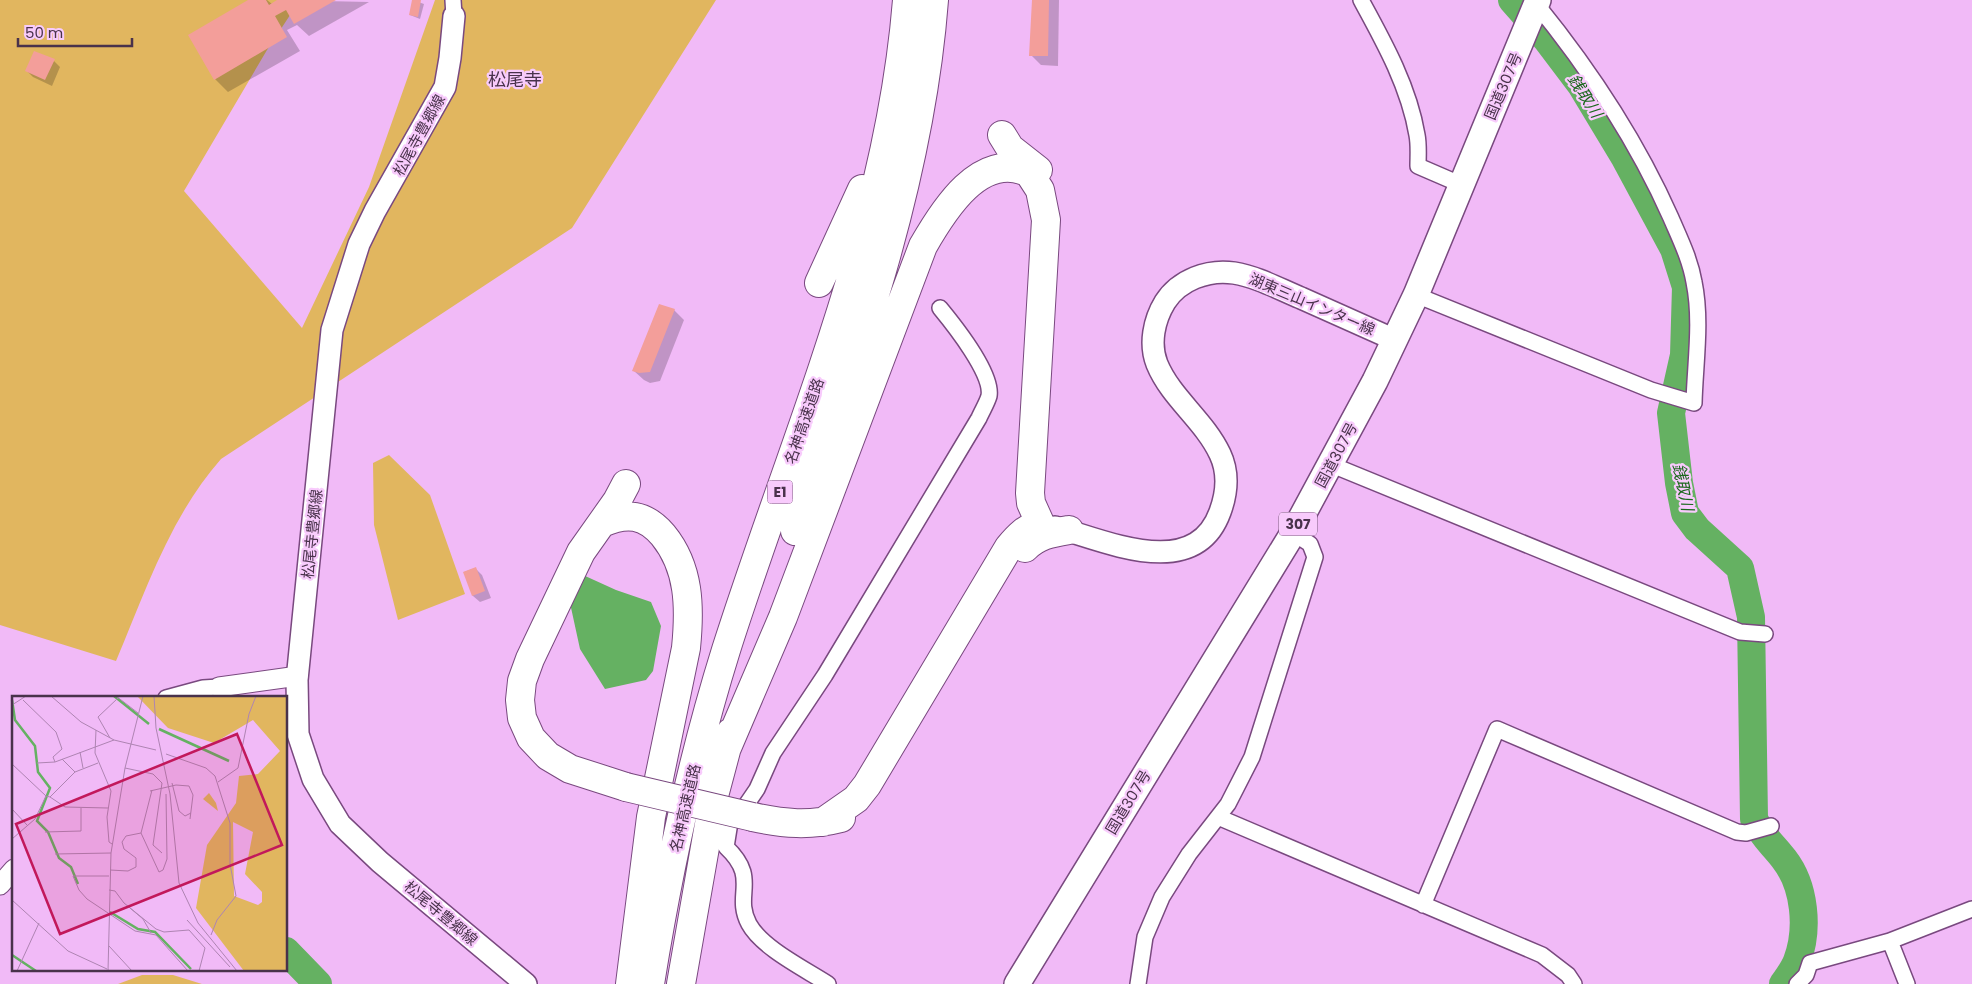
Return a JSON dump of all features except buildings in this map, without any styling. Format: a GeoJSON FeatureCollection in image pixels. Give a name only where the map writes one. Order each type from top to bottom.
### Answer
{"type":"FeatureCollection","features":[{"type":"Feature","properties":{"kind":"highway","name":"名神高速道路"},"geometry":{"type":"LineString","coordinates":[[650,984],[661,914],[700,739],[726,650],[864,237],[883,161],[894,103],[907,0]]}},
{"type":"Feature","properties":{"kind":"highway","name":"名神高速道路"},"geometry":{"type":"LineString","coordinates":[[681,984],[714,796],[726,750],[771,600],[852,371],[890,245],[910,168],[921,109],[934,0]]}},
{"type":"Feature","properties":{"kind":"highway","name":"国道307号"},"geometry":{"type":"LineString","coordinates":[[1017,984],[1293,533],[1332,465],[1416,295],[1524,35],[1535,4]]}},
{"type":"Feature","properties":{"kind":"highway"},"geometry":{"type":"LineString","coordinates":[[819,283],[856,204],[894,103]]}},
{"type":"Feature","properties":{"kind":"highway"},"geometry":{"type":"LineString","coordinates":[[626,484],[602,523],[591,535],[581,552],[530,659],[522,681],[520,700],[522,718],[531,738],[548,756],[570,769],[626,787],[754,816],[798,825],[845,817],[860,808],[881,786],[893,769],[1020,553],[1032,541],[1047,534],[1068,530],[1050,507],[1044,493],[1059,233],[1058,207],[1041,172],[1010,148],[1002,135]]}},
{"type":"Feature","properties":{"kind":"highway"},"geometry":{"type":"LineString","coordinates":[[726,750],[783,617],[924,246],[937,222],[954,201],[974,181],[988,171],[1008,166],[1029,173],[1036,180],[1040,190],[1046,220],[1030,493],[1031,504],[1040,523],[1024,532],[1009,547],[868,785],[856,799],[823,822]]}},
{"type":"Feature","properties":{"kind":"highway"},"geometry":{"type":"LineString","coordinates":[[602,523],[618,516],[630,515],[642,517],[655,526],[670,543],[679,558],[688,600],[689,623],[686,648],[651,817],[630,984]]}},
{"type":"Feature","properties":{"kind":"main road","name":"松尾寺豊郷線"},"geometry":{"type":"LineString","coordinates":[[453,8],[450,58],[445,87],[359,244],[332,330],[298,676],[298,734],[313,779],[340,824],[380,862],[526,984]]}},
{"type":"Feature","properties":{"kind":"main road","name":"湖東三山インター線"},"geometry":{"type":"LineString","coordinates":[[1040,523],[1149,553],[1188,548],[1207,534],[1218,516],[1225,498],[1227,476],[1220,455],[1210,436],[1166,382],[1156,362],[1154,349],[1154,332],[1159,312],[1170,294],[1186,281],[1208,274],[1232,273],[1257,279],[1395,340]]}},
{"type":"Feature","properties":{"kind":"street"},"geometry":{"type":"LineString","coordinates":[[1361,0],[1386,45],[1404,91],[1418,136],[1418,166],[1462,185]]}},
{"type":"Feature","properties":{"kind":"street"},"geometry":{"type":"LineString","coordinates":[[1416,295],[1651,390],[1694,403],[1697,318],[1694,283],[1686,254],[1656,185],[1615,110],[1535,4]]}},
{"type":"Feature","properties":{"kind":"street"},"geometry":{"type":"LineString","coordinates":[[828,984],[765,942],[749,924],[745,904],[745,873],[738,858],[726,847],[730,822],[744,808],[756,789],[773,753],[825,675],[979,418],[989,395],[983,372],[976,357],[958,329],[940,308]]}},
{"type":"Feature","properties":{"kind":"street"},"geometry":{"type":"LineString","coordinates":[[1332,465],[1740,632],[1765,634]]}},
{"type":"Feature","properties":{"kind":"street"},"geometry":{"type":"LineString","coordinates":[[1138,984],[1145,937],[1162,897],[1188,854],[1228,804],[1252,757],[1315,557],[1310,544],[1293,533]]}},
{"type":"Feature","properties":{"kind":"street"},"geometry":{"type":"LineString","coordinates":[[173,696],[203,688],[212,693],[298,676]]}},
{"type":"Feature","properties":{"kind":"street"},"geometry":{"type":"LineString","coordinates":[[1423,905],[1497,729],[1737,832],[1746,833],[1771,826]]}},
{"type":"Feature","properties":{"kind":"street"},"geometry":{"type":"LineString","coordinates":[[1218,817],[1542,955],[1568,975],[1574,984]]}},
{"type":"Feature","properties":{"kind":"street"},"geometry":{"type":"LineString","coordinates":[[0,885],[12,871]]}},
{"type":"Feature","properties":{"kind":"street"},"geometry":{"type":"LineString","coordinates":[[1797,984],[1806,975],[1810,962],[1890,941],[1972,909]]}},
{"type":"Feature","properties":{"kind":"street"},"geometry":{"type":"LineString","coordinates":[[1890,941],[1907,984]]}},
{"type":"Feature","properties":{"kind":"shaded area"},"geometry":{"type":"Polygon","coordinates":[[[0,0],[300,0],[267,50],[184,191],[302,328],[369,187],[435,0],[716,0],[572,228],[221,459],[203,481],[173,530],[149,581],[116,661],[0,625],[0,0]]]}},
{"type":"Feature","properties":{"kind":"shaded area"},"geometry":{"type":"Polygon","coordinates":[[[389,455],[430,495],[465,594],[398,620],[374,525],[373,463],[389,455]]]}},
{"type":"Feature","properties":{"kind":"shaded area"},"geometry":{"type":"Polygon","coordinates":[[[583,575],[616,590],[651,602],[661,626],[653,671],[646,680],[605,689],[580,649],[570,603],[583,575]]]}},
{"type":"Feature","properties":{"kind":"shaded area"},"geometry":{"type":"Polygon","coordinates":[[[142,975],[173,975],[202,984],[118,984],[142,975]]]}},
{"type":"Feature","properties":{"kind":"waterway","name":"銭取川"},"geometry":{"type":"LineString","coordinates":[[1512,0],[1547,40],[1581,85],[1625,158],[1674,249],[1686,287],[1684,355],[1671,413],[1679,483],[1685,513],[1697,529],[1740,568],[1751,617],[1754,819],[1791,870],[1797,882],[1803,908],[1804,922],[1801,949],[1794,967],[1783,984]]}},
{"type":"Feature","properties":{"kind":"waterway"},"geometry":{"type":"LineString","coordinates":[[288,953],[318,984]]}},
{"type":"Feature","properties":{"kind":"district","name":"松尾寺"},"geometry":{"type":"Point","coordinates":[515,79]}}]}
